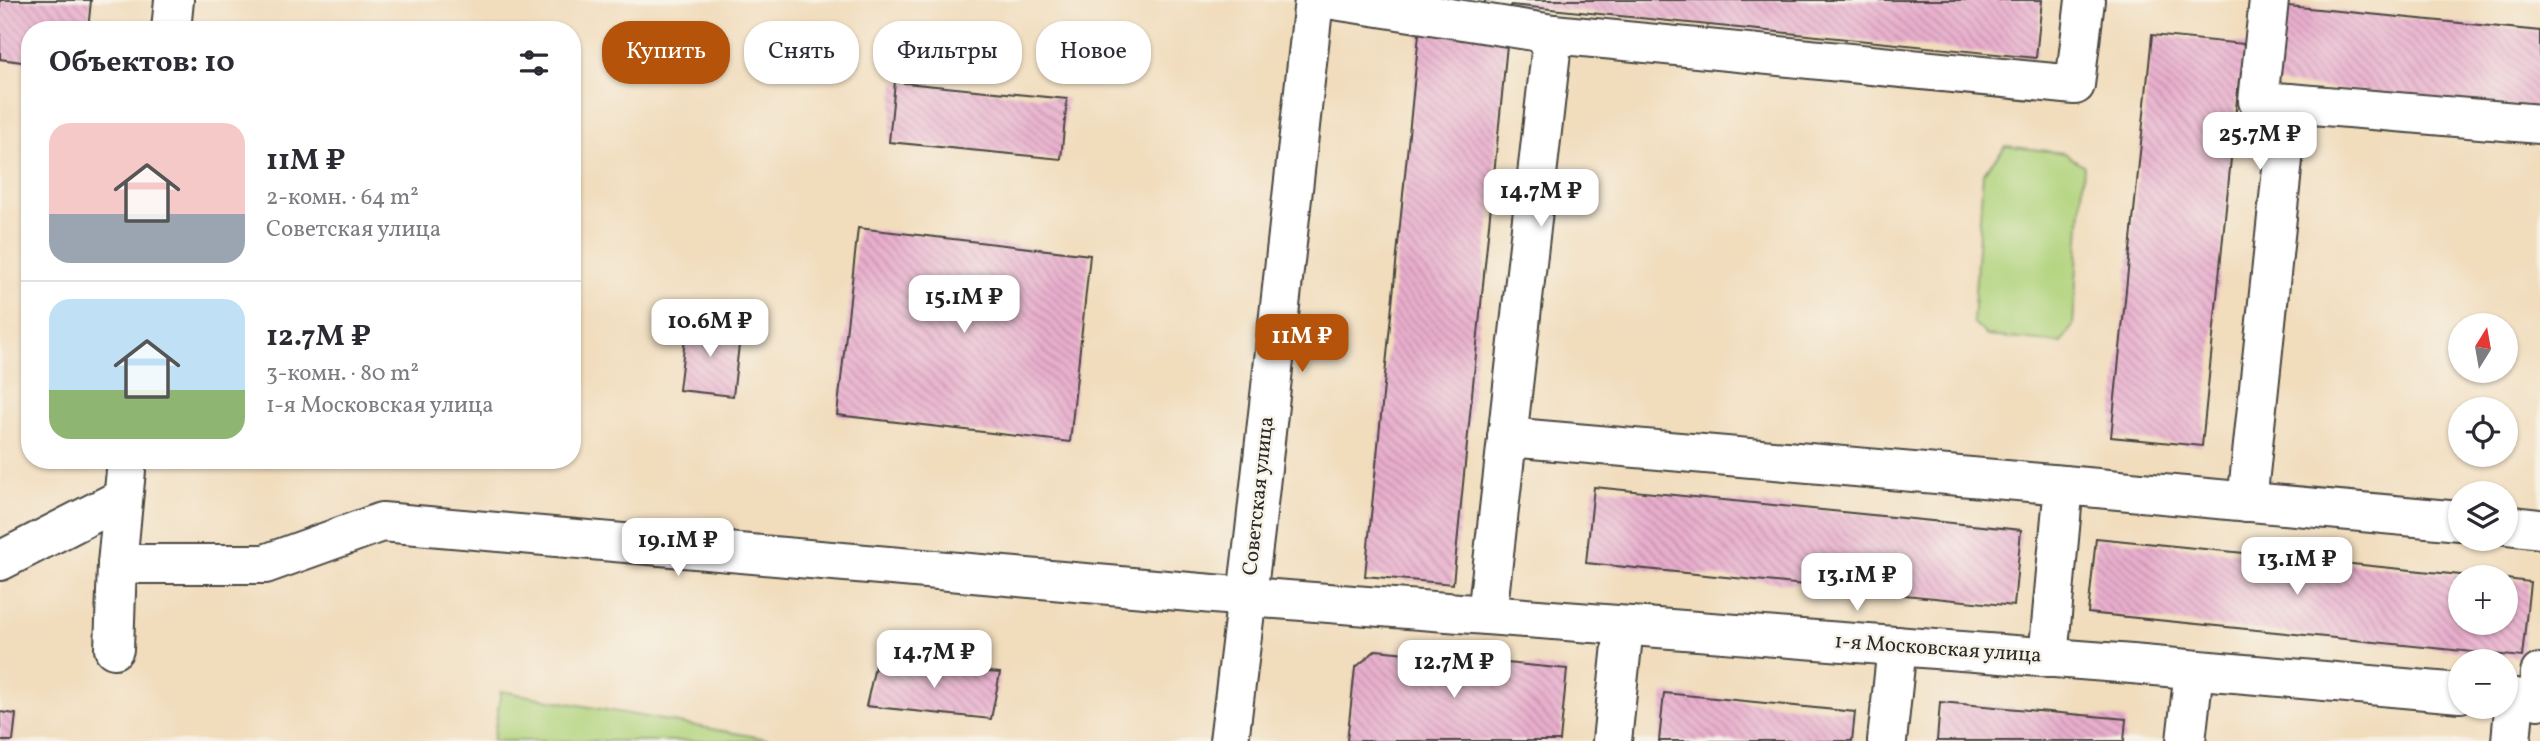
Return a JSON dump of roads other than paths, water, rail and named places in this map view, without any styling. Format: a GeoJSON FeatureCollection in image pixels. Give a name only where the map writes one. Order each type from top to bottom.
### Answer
{"type":"FeatureCollection","features":[{"type":"Feature","properties":{"kind":"street"},"geometry":{"type":"LineString","coordinates":[[172,21],[174,0]]}},
{"type":"Feature","properties":{"kind":"street","name":"Советская улица"},"geometry":{"type":"LineString","coordinates":[[1229,741],[1248,597],[1314,0]]}},
{"type":"Feature","properties":{"kind":"street"},"geometry":{"type":"LineString","coordinates":[[1334,0],[1553,34],[2075,85],[2085,0]]}},
{"type":"Feature","properties":{"kind":"street"},"geometry":{"type":"LineString","coordinates":[[2269,0],[2258,101],[2540,124]]}},
{"type":"Feature","properties":{"kind":"street"},"geometry":{"type":"LineString","coordinates":[[1487,615],[1553,34]]}},
{"type":"Feature","properties":{"kind":"street"},"geometry":{"type":"LineString","coordinates":[[2247,502],[2288,103]]}},
{"type":"Feature","properties":{"kind":"street"},"geometry":{"type":"LineString","coordinates":[[1507,437],[2448,520]]}},
{"type":"Feature","properties":{"kind":"street"},"geometry":{"type":"LineString","coordinates":[[114,649],[117,564],[126,469]]}},
{"type":"Feature","properties":{"kind":"street"},"geometry":{"type":"LineString","coordinates":[[2048,658],[2064,485]]}},
{"type":"Feature","properties":{"kind":"street"},"geometry":{"type":"LineString","coordinates":[[0,561],[123,498]]}},
{"type":"Feature","properties":{"kind":"street","name":"1-я Московская улица"},"geometry":{"type":"LineString","coordinates":[[117,564],[265,564],[382,522],[1248,597],[1897,646],[2448,692]]}},
{"type":"Feature","properties":{"kind":"street"},"geometry":{"type":"LineString","coordinates":[[2518,526],[2540,528]]}},
{"type":"Feature","properties":{"kind":"street"},"geometry":{"type":"LineString","coordinates":[[1612,741],[1624,626]]}},
{"type":"Feature","properties":{"kind":"street"},"geometry":{"type":"LineString","coordinates":[[1887,741],[1897,646]]}},
{"type":"Feature","properties":{"kind":"street"},"geometry":{"type":"LineString","coordinates":[[2186,741],[2194,670]]}},
{"type":"Feature","properties":{"kind":"street"},"geometry":{"type":"LineString","coordinates":[[2511,741],[2528,694]]}}]}
